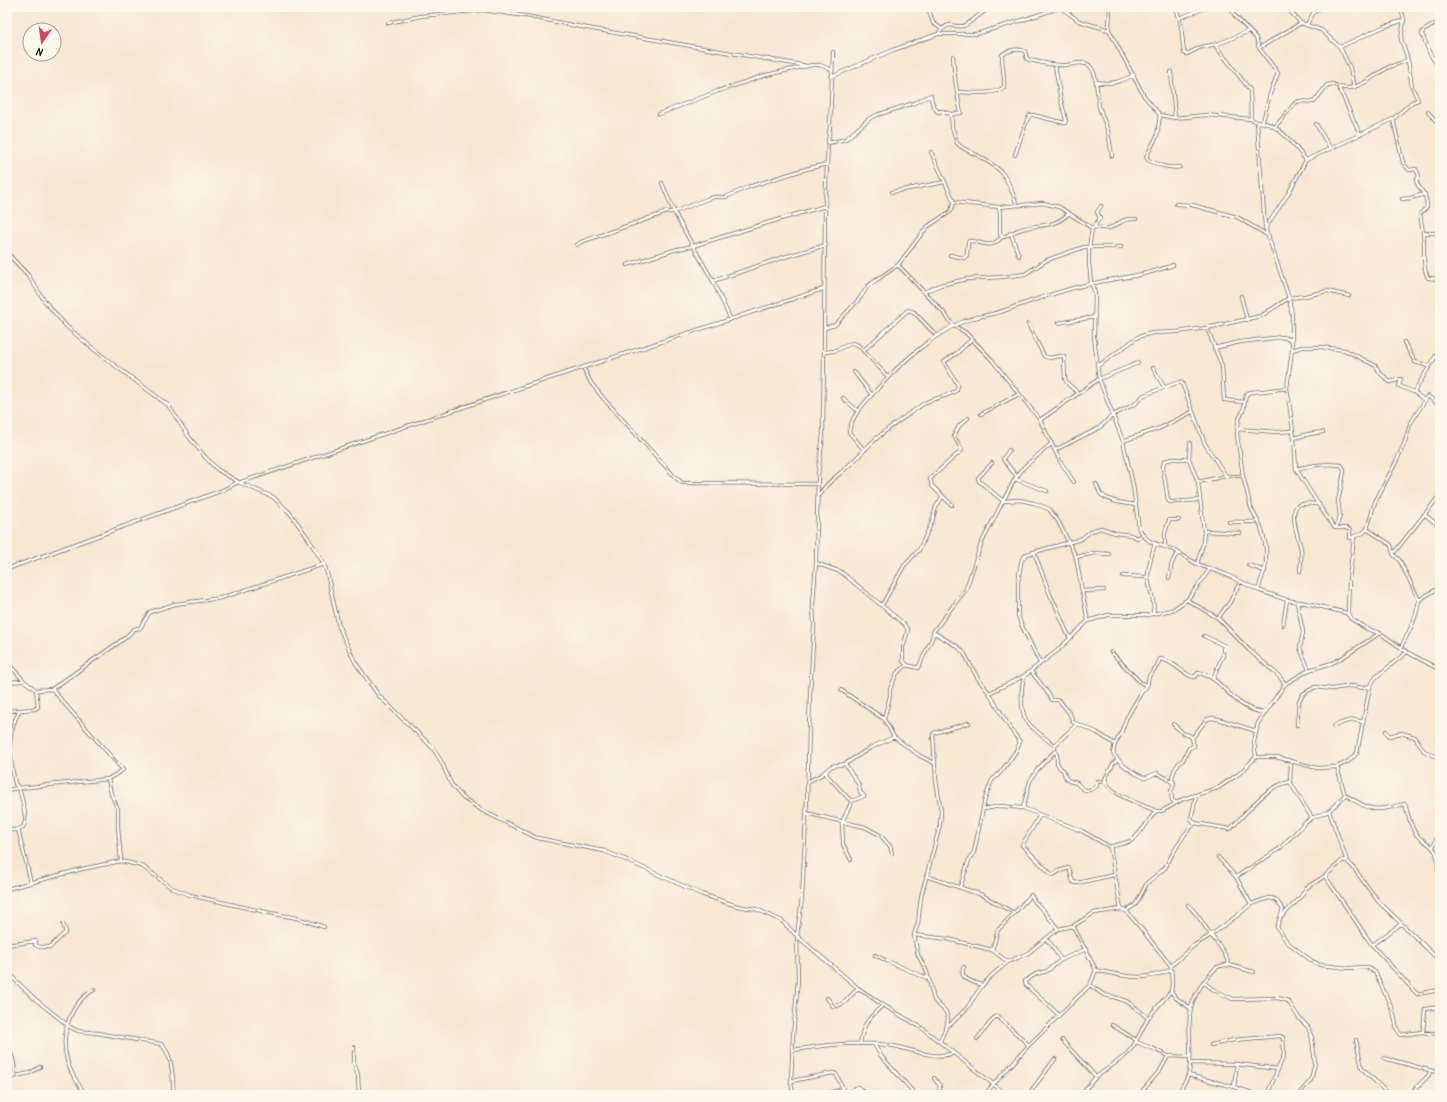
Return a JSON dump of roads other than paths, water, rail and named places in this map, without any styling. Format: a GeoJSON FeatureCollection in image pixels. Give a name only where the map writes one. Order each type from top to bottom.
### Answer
{"type":"FeatureCollection","features":[{"type":"Feature","properties":{"kind":"street"},"geometry":{"type":"LineString","coordinates":[[928,7],[933,23],[942,29]]}},
{"type":"Feature","properties":{"kind":"street"},"geometry":{"type":"LineString","coordinates":[[938,34],[948,25],[965,25],[984,8],[992,7]]}},
{"type":"Feature","properties":{"kind":"street"},"geometry":{"type":"LineString","coordinates":[[831,77],[893,50],[938,34],[976,34],[1061,7],[1079,22],[1110,30]]}},
{"type":"Feature","properties":{"kind":"street"},"geometry":{"type":"LineString","coordinates":[[1110,7],[1110,30],[1144,96],[1160,115],[1174,118],[1206,115],[1250,119],[1257,122],[1263,121],[1275,127],[1291,142],[1306,160]]}},
{"type":"Feature","properties":{"kind":"street"},"geometry":{"type":"LineString","coordinates":[[1176,7],[1184,53],[1188,54],[1201,47],[1215,44],[1249,31]]}},
{"type":"Feature","properties":{"kind":"street"},"geometry":{"type":"LineString","coordinates":[[1179,18],[1208,7]]}},
{"type":"Feature","properties":{"kind":"street"},"geometry":{"type":"LineString","coordinates":[[1230,7],[1235,16],[1256,38],[1259,48],[1278,73],[1270,94],[1263,121]]}},
{"type":"Feature","properties":{"kind":"street"},"geometry":{"type":"LineString","coordinates":[[1286,7],[1301,23],[1321,30],[1340,47],[1350,68],[1354,88]]}},
{"type":"Feature","properties":{"kind":"street"},"geometry":{"type":"LineString","coordinates":[[1307,24],[1314,12],[1321,7]]}},
{"type":"Feature","properties":{"kind":"street"},"geometry":{"type":"LineString","coordinates":[[1266,227],[1288,194],[1306,160],[1393,119],[1412,102],[1418,100],[1412,86],[1408,60],[1401,39],[1404,20],[1401,7]]}},
{"type":"Feature","properties":{"kind":"street"},"geometry":{"type":"LineString","coordinates":[[388,24],[421,16],[483,10],[526,16],[807,66]]}},
{"type":"Feature","properties":{"kind":"street"},"geometry":{"type":"LineString","coordinates":[[1340,47],[1382,27],[1404,20]]}},
{"type":"Feature","properties":{"kind":"street"},"geometry":{"type":"LineString","coordinates":[[1440,21],[1422,33],[1430,54],[1440,69]]}},
{"type":"Feature","properties":{"kind":"street"},"geometry":{"type":"LineString","coordinates":[[1259,48],[1301,23]]}},
{"type":"Feature","properties":{"kind":"street"},"geometry":{"type":"LineString","coordinates":[[1215,44],[1250,90],[1250,119]]}},
{"type":"Feature","properties":{"kind":"street"},"geometry":{"type":"LineString","coordinates":[[958,92],[990,92],[1001,90],[1004,87],[1002,55],[1006,52],[1019,49],[1024,51],[1027,59],[1055,65],[1078,63],[1087,64],[1093,70],[1100,107],[1108,131],[1112,156]]}},
{"type":"Feature","properties":{"kind":"street"},"geometry":{"type":"LineString","coordinates":[[793,1095],[791,1081],[798,980],[798,936],[802,898],[806,813],[818,484],[823,434],[823,289],[826,245],[825,206],[833,52]]}},
{"type":"Feature","properties":{"kind":"street"},"geometry":{"type":"LineString","coordinates":[[1433,59],[1440,55]]}},
{"type":"Feature","properties":{"kind":"street"},"geometry":{"type":"LineString","coordinates":[[828,143],[846,139],[853,135],[870,118],[914,103],[931,95],[934,107],[938,112],[941,111],[951,114],[960,113],[953,56]]}},
{"type":"Feature","properties":{"kind":"street"},"geometry":{"type":"LineString","coordinates":[[1339,88],[1354,88],[1388,68],[1408,60]]}},
{"type":"Feature","properties":{"kind":"street"},"geometry":{"type":"LineString","coordinates":[[659,114],[766,75],[807,66],[820,65],[832,70]]}},
{"type":"Feature","properties":{"kind":"street"},"geometry":{"type":"LineString","coordinates":[[1015,155],[1030,115],[1065,123],[1066,120],[1055,65]]}},
{"type":"Feature","properties":{"kind":"street"},"geometry":{"type":"LineString","coordinates":[[1171,72],[1174,118]]}},
{"type":"Feature","properties":{"kind":"street"},"geometry":{"type":"LineString","coordinates":[[1096,82],[1114,84],[1134,75]]}},
{"type":"Feature","properties":{"kind":"street"},"geometry":{"type":"LineString","coordinates":[[1275,127],[1299,100],[1314,102],[1327,85],[1333,84],[1339,88],[1360,134]]}},
{"type":"Feature","properties":{"kind":"street"},"geometry":{"type":"LineString","coordinates":[[1428,112],[1436,121],[1440,122]]}},
{"type":"Feature","properties":{"kind":"street"},"geometry":{"type":"LineString","coordinates":[[951,114],[952,127],[957,143],[994,164],[1001,170],[1009,183],[1017,205]]}},
{"type":"Feature","properties":{"kind":"street"},"geometry":{"type":"LineString","coordinates":[[1160,115],[1157,136],[1146,157],[1148,160],[1167,168],[1172,169],[1180,167]]}},
{"type":"Feature","properties":{"kind":"street"},"geometry":{"type":"LineString","coordinates":[[1393,119],[1403,163],[1409,170],[1416,168],[1419,176],[1416,181],[1418,188],[1425,194],[1427,207],[1420,214],[1426,274],[1428,278],[1440,279]]}},
{"type":"Feature","properties":{"kind":"street"},"geometry":{"type":"LineString","coordinates":[[1257,122],[1266,227],[1289,298],[1292,315],[1292,350],[1287,388],[1290,401],[1296,469],[1335,528]]}},
{"type":"Feature","properties":{"kind":"street"},"geometry":{"type":"LineString","coordinates":[[1316,124],[1330,148]]}},
{"type":"Feature","properties":{"kind":"street"},"geometry":{"type":"LineString","coordinates":[[824,328],[835,325],[860,298],[868,286],[898,265],[927,227],[951,211],[954,202],[931,152]]}},
{"type":"Feature","properties":{"kind":"street"},"geometry":{"type":"LineString","coordinates":[[578,245],[581,242],[667,212],[674,212],[707,199],[726,196],[806,169],[827,164]]}},
{"type":"Feature","properties":{"kind":"street"},"geometry":{"type":"LineString","coordinates":[[892,192],[945,182]]}},
{"type":"Feature","properties":{"kind":"street"},"geometry":{"type":"LineString","coordinates":[[662,183],[674,212],[713,281],[730,318]]}},
{"type":"Feature","properties":{"kind":"street"},"geometry":{"type":"LineString","coordinates":[[1402,199],[1425,194]]}},
{"type":"Feature","properties":{"kind":"street"},"geometry":{"type":"LineString","coordinates":[[954,202],[999,207],[1043,203],[1059,207],[1093,228],[1106,228],[1113,226],[1124,219],[1136,219]]}},
{"type":"Feature","properties":{"kind":"street"},"geometry":{"type":"LineString","coordinates":[[1176,204],[1192,205],[1237,216],[1269,236]]}},
{"type":"Feature","properties":{"kind":"street"},"geometry":{"type":"LineString","coordinates":[[627,265],[825,206]]}},
{"type":"Feature","properties":{"kind":"street"},"geometry":{"type":"LineString","coordinates":[[1101,206],[1097,212],[1100,218],[1093,228],[1089,248],[1091,283],[1095,293],[1094,336],[1097,366],[1099,379],[1123,441],[1136,505],[1138,526],[1143,535],[1155,543],[1165,546],[1197,564],[1227,575],[1258,590],[1287,600],[1347,613]]}},
{"type":"Feature","properties":{"kind":"street"},"geometry":{"type":"LineString","coordinates":[[999,207],[1000,229],[1002,236]]}},
{"type":"Feature","properties":{"kind":"street"},"geometry":{"type":"LineString","coordinates":[[950,255],[964,258],[967,254],[969,241],[988,245],[996,242],[1002,236],[1004,237],[1029,226],[1044,226],[1051,224],[1064,218],[1069,213]]}},
{"type":"Feature","properties":{"kind":"street"},"geometry":{"type":"LineString","coordinates":[[1011,233],[1019,256]]}},
{"type":"Feature","properties":{"kind":"street"},"geometry":{"type":"LineString","coordinates":[[1423,233],[1440,233]]}},
{"type":"Feature","properties":{"kind":"street"},"geometry":{"type":"LineString","coordinates":[[713,281],[784,257],[826,245]]}},
{"type":"Feature","properties":{"kind":"street"},"geometry":{"type":"LineString","coordinates":[[924,292],[940,285],[967,279],[1002,278],[1025,274],[1047,260],[1081,248],[1121,247]]}},
{"type":"Feature","properties":{"kind":"street"},"geometry":{"type":"LineString","coordinates":[[7,253],[28,275],[46,303],[67,327],[100,355],[168,405],[189,437],[218,470],[239,482],[273,497],[290,512],[324,564],[339,627],[355,662],[379,696],[433,748],[442,763],[451,784],[463,798],[483,811],[537,838],[604,851],[701,894],[737,906],[756,909],[782,921],[858,988],[922,1028],[940,1041],[993,1086],[1007,1095]]}},
{"type":"Feature","properties":{"kind":"street"},"geometry":{"type":"LineString","coordinates":[[898,265],[944,313],[954,326],[965,332],[992,360],[1040,420],[1060,461],[1074,482]]}},
{"type":"Feature","properties":{"kind":"street"},"geometry":{"type":"LineString","coordinates":[[864,450],[849,432],[850,426],[858,410],[888,377],[937,336],[954,326],[976,317],[1006,310],[1041,297],[1091,283],[1148,273],[1173,265]]}},
{"type":"Feature","properties":{"kind":"street"},"geometry":{"type":"LineString","coordinates":[[7,569],[223,490],[239,482],[730,318],[823,289]]}},
{"type":"Feature","properties":{"kind":"street"},"geometry":{"type":"LineString","coordinates":[[1097,366],[1138,337],[1152,333],[1207,328],[1247,320],[1261,316],[1289,298],[1328,291],[1349,296]]}},
{"type":"Feature","properties":{"kind":"street"},"geometry":{"type":"LineString","coordinates":[[1241,296],[1247,320]]}},
{"type":"Feature","properties":{"kind":"street"},"geometry":{"type":"LineString","coordinates":[[864,350],[908,310],[914,312],[937,336]]}},
{"type":"Feature","properties":{"kind":"street"},"geometry":{"type":"LineString","coordinates":[[1058,323],[1095,317]]}},
{"type":"Feature","properties":{"kind":"street"},"geometry":{"type":"LineString","coordinates":[[1028,324],[1044,356],[1050,358],[1059,356],[1064,357],[1065,379],[1068,384],[1078,393]]}},
{"type":"Feature","properties":{"kind":"street"},"geometry":{"type":"LineString","coordinates":[[1207,328],[1222,366],[1224,400],[1244,402]]}},
{"type":"Feature","properties":{"kind":"street"},"geometry":{"type":"LineString","coordinates":[[1214,348],[1240,342],[1282,337],[1292,340]]}},
{"type":"Feature","properties":{"kind":"street"},"geometry":{"type":"LineString","coordinates":[[818,496],[830,480],[894,424],[924,403],[935,398],[948,395],[957,390],[958,385],[944,362],[957,353],[972,339]]}},
{"type":"Feature","properties":{"kind":"street"},"geometry":{"type":"LineString","coordinates":[[1404,342],[1415,362],[1428,366]]}},
{"type":"Feature","properties":{"kind":"street"},"geometry":{"type":"LineString","coordinates":[[824,352],[834,351],[852,343],[858,344],[888,377]]}},
{"type":"Feature","properties":{"kind":"street"},"geometry":{"type":"LineString","coordinates":[[1292,350],[1302,347],[1321,347],[1345,350],[1376,366],[1380,373],[1390,382],[1400,379],[1399,386],[1414,392],[1424,400],[1428,396]]}},
{"type":"Feature","properties":{"kind":"street"},"geometry":{"type":"LineString","coordinates":[[1414,392],[1428,366],[1437,356],[1440,349]]}},
{"type":"Feature","properties":{"kind":"street"},"geometry":{"type":"LineString","coordinates":[[1040,420],[1099,379],[1138,363]]}},
{"type":"Feature","properties":{"kind":"street"},"geometry":{"type":"LineString","coordinates":[[583,367],[591,383],[603,398],[682,483],[818,484]]}},
{"type":"Feature","properties":{"kind":"street"},"geometry":{"type":"LineString","coordinates":[[1153,368],[1164,387]]}},
{"type":"Feature","properties":{"kind":"street"},"geometry":{"type":"LineString","coordinates":[[854,372],[872,395]]}},
{"type":"Feature","properties":{"kind":"street"},"geometry":{"type":"LineString","coordinates":[[1055,450],[1099,428],[1113,415],[1135,404],[1144,395],[1177,382],[1181,382],[1205,444],[1226,476]]}},
{"type":"Feature","properties":{"kind":"street"},"geometry":{"type":"LineString","coordinates":[[1258,590],[1265,571],[1266,547],[1261,527],[1251,508],[1243,476],[1239,456],[1237,429],[1248,393],[1287,388]]}},
{"type":"Feature","properties":{"kind":"street"},"geometry":{"type":"LineString","coordinates":[[980,414],[1019,394]]}},
{"type":"Feature","properties":{"kind":"street"},"geometry":{"type":"LineString","coordinates":[[1428,396],[1440,406]]}},
{"type":"Feature","properties":{"kind":"street"},"geometry":{"type":"LineString","coordinates":[[1350,538],[1363,534],[1367,529],[1375,502],[1405,442],[1410,424],[1428,396]]}},
{"type":"Feature","properties":{"kind":"street"},"geometry":{"type":"LineString","coordinates":[[843,398],[858,410]]}},
{"type":"Feature","properties":{"kind":"street"},"geometry":{"type":"LineString","coordinates":[[1123,441],[1160,428],[1192,412]]}},
{"type":"Feature","properties":{"kind":"street"},"geometry":{"type":"LineString","coordinates":[[952,505],[932,486],[930,479],[962,450],[954,436],[959,426],[968,418]]}},
{"type":"Feature","properties":{"kind":"street"},"geometry":{"type":"LineString","coordinates":[[1237,429],[1277,432],[1292,431]]}},
{"type":"Feature","properties":{"kind":"street"},"geometry":{"type":"LineString","coordinates":[[1294,438],[1322,432]]}},
{"type":"Feature","properties":{"kind":"street"},"geometry":{"type":"LineString","coordinates":[[1190,443],[1189,459],[1198,482],[1204,531],[1203,544],[1197,564]]}},
{"type":"Feature","properties":{"kind":"street"},"geometry":{"type":"LineString","coordinates":[[816,563],[841,572],[891,612],[907,627],[908,630],[902,656],[903,661],[907,665],[918,668],[933,636],[933,632],[966,589],[981,544],[1002,501],[1024,467],[1051,444]]}},
{"type":"Feature","properties":{"kind":"street"},"geometry":{"type":"LineString","coordinates":[[1009,450],[1003,459],[1016,478],[1047,491]]}},
{"type":"Feature","properties":{"kind":"street"},"geometry":{"type":"LineString","coordinates":[[1189,459],[1172,459],[1164,461],[1163,468],[1168,500],[1170,502],[1200,500]]}},
{"type":"Feature","properties":{"kind":"street"},"geometry":{"type":"LineString","coordinates":[[992,463],[978,480],[1002,501],[1020,500],[1034,503],[1049,509],[1058,521],[1076,557],[1088,621]]}},
{"type":"Feature","properties":{"kind":"street"},"geometry":{"type":"LineString","coordinates":[[1296,469],[1312,465],[1332,464],[1341,465],[1344,468],[1338,501],[1340,516],[1335,528]]}},
{"type":"Feature","properties":{"kind":"street"},"geometry":{"type":"LineString","coordinates":[[1198,482],[1226,476],[1243,476]]}},
{"type":"Feature","properties":{"kind":"street"},"geometry":{"type":"LineString","coordinates":[[1096,484],[1101,494],[1107,498],[1122,503],[1136,505]]}},
{"type":"Feature","properties":{"kind":"street"},"geometry":{"type":"LineString","coordinates":[[1393,554],[1440,495]]}},
{"type":"Feature","properties":{"kind":"street"},"geometry":{"type":"LineString","coordinates":[[882,605],[902,570],[919,550],[932,522],[934,512],[942,497]]}},
{"type":"Feature","properties":{"kind":"street"},"geometry":{"type":"LineString","coordinates":[[1300,572],[1301,550],[1296,535],[1295,510],[1297,506],[1302,504],[1319,504]]}},
{"type":"Feature","properties":{"kind":"street"},"geometry":{"type":"LineString","coordinates":[[1424,514],[1440,527]]}},
{"type":"Feature","properties":{"kind":"street"},"geometry":{"type":"LineString","coordinates":[[1165,546],[1165,533],[1169,520],[1179,520]]}},
{"type":"Feature","properties":{"kind":"street"},"geometry":{"type":"LineString","coordinates":[[1229,522],[1258,521]]}},
{"type":"Feature","properties":{"kind":"street"},"geometry":{"type":"LineString","coordinates":[[1040,663],[1018,615],[1018,584],[1022,559],[1027,554],[1081,539],[1091,531],[1101,528],[1115,533],[1131,535],[1137,538],[1143,535]]}},
{"type":"Feature","properties":{"kind":"street"},"geometry":{"type":"LineString","coordinates":[[1335,528],[1346,528],[1350,530],[1350,538]]}},
{"type":"Feature","properties":{"kind":"street"},"geometry":{"type":"LineString","coordinates":[[1367,529],[1391,545],[1393,554],[1400,561],[1419,600],[1418,610],[1410,631],[1401,647]]}},
{"type":"Feature","properties":{"kind":"street"},"geometry":{"type":"LineString","coordinates":[[1204,531],[1240,533]]}},
{"type":"Feature","properties":{"kind":"street"},"geometry":{"type":"LineString","coordinates":[[1350,538],[1354,538],[1347,613],[1350,618],[1367,629],[1380,633],[1407,652],[1440,670]]}},
{"type":"Feature","properties":{"kind":"street"},"geometry":{"type":"LineString","coordinates":[[1153,614],[1154,602],[1148,577],[1155,543]]}},
{"type":"Feature","properties":{"kind":"street"},"geometry":{"type":"LineString","coordinates":[[1034,552],[1051,597],[1070,638]]}},
{"type":"Feature","properties":{"kind":"street"},"geometry":{"type":"LineString","coordinates":[[1076,557],[1094,553],[1109,554]]}},
{"type":"Feature","properties":{"kind":"street"},"geometry":{"type":"LineString","coordinates":[[1169,578],[1174,556],[1179,553]]}},
{"type":"Feature","properties":{"kind":"street"},"geometry":{"type":"LineString","coordinates":[[7,662],[24,681],[36,690],[52,689],[125,638],[134,629],[140,628],[150,612],[175,604],[221,598],[324,564]]}},
{"type":"Feature","properties":{"kind":"street"},"geometry":{"type":"LineString","coordinates":[[1248,565],[1265,571]]}},
{"type":"Feature","properties":{"kind":"street"},"geometry":{"type":"LineString","coordinates":[[990,693],[1031,671],[1057,650],[1088,621],[1108,615],[1147,615],[1172,610],[1187,600],[1210,570]]}},
{"type":"Feature","properties":{"kind":"street"},"geometry":{"type":"LineString","coordinates":[[1123,576],[1148,577]]}},
{"type":"Feature","properties":{"kind":"street"},"geometry":{"type":"LineString","coordinates":[[1218,618],[1230,602],[1240,582]]}},
{"type":"Feature","properties":{"kind":"street"},"geometry":{"type":"LineString","coordinates":[[1419,600],[1440,587]]}},
{"type":"Feature","properties":{"kind":"street"},"geometry":{"type":"LineString","coordinates":[[1082,591],[1104,590]]}},
{"type":"Feature","properties":{"kind":"street"},"geometry":{"type":"LineString","coordinates":[[1187,600],[1218,618],[1249,650],[1279,676],[1285,684]]}},
{"type":"Feature","properties":{"kind":"street"},"geometry":{"type":"LineString","coordinates":[[1283,625],[1287,600]]}},
{"type":"Feature","properties":{"kind":"street"},"geometry":{"type":"LineString","coordinates":[[1297,602],[1303,632],[1300,648],[1309,670]]}},
{"type":"Feature","properties":{"kind":"street"},"geometry":{"type":"LineString","coordinates":[[933,632],[958,647],[967,658],[1020,742],[1007,764],[992,780],[985,798],[984,809],[974,852],[969,860],[960,887]]}},
{"type":"Feature","properties":{"kind":"street"},"geometry":{"type":"LineString","coordinates":[[1256,757],[1254,742],[1258,723],[1263,713],[1285,684],[1309,670],[1340,659],[1380,633]]}},
{"type":"Feature","properties":{"kind":"street"},"geometry":{"type":"LineString","coordinates":[[1204,636],[1225,646],[1223,649],[1223,656],[1213,679]]}},
{"type":"Feature","properties":{"kind":"street"},"geometry":{"type":"LineString","coordinates":[[1111,652],[1140,682],[1147,686]]}},
{"type":"Feature","properties":{"kind":"street"},"geometry":{"type":"LineString","coordinates":[[1077,724],[1055,745],[1057,763],[1063,770],[1066,778],[1077,784],[1084,791],[1097,786],[1098,781],[1105,782],[1109,787],[1122,796],[1156,811],[1162,811],[1176,803],[1218,788],[1240,772],[1256,757],[1276,757],[1317,768],[1337,767],[1349,761],[1357,753],[1370,686],[1376,677],[1407,652]]}},
{"type":"Feature","properties":{"kind":"street"},"geometry":{"type":"LineString","coordinates":[[1174,784],[1157,773],[1145,778],[1137,774],[1117,760],[1112,753],[1126,719],[1141,693],[1147,686],[1148,676],[1157,666],[1160,659],[1171,663],[1190,676],[1194,676],[1198,673],[1204,673],[1240,703],[1251,710],[1263,713]]}},
{"type":"Feature","properties":{"kind":"street"},"geometry":{"type":"LineString","coordinates":[[884,719],[890,696],[890,689],[897,673],[907,665]]}},
{"type":"Feature","properties":{"kind":"street"},"geometry":{"type":"LineString","coordinates":[[1031,671],[1052,700],[1059,700],[1070,714],[1073,722],[1096,732],[1115,744]]}},
{"type":"Feature","properties":{"kind":"street"},"geometry":{"type":"LineString","coordinates":[[1024,676],[1021,699],[1026,720],[1055,745]]}},
{"type":"Feature","properties":{"kind":"street"},"geometry":{"type":"LineString","coordinates":[[7,682],[24,681]]}},
{"type":"Feature","properties":{"kind":"street"},"geometry":{"type":"LineString","coordinates":[[1297,725],[1299,701],[1303,694],[1315,688],[1332,689],[1352,686],[1363,688],[1370,686]]}},
{"type":"Feature","properties":{"kind":"street"},"geometry":{"type":"LineString","coordinates":[[7,790],[108,779],[123,770],[52,689]]}},
{"type":"Feature","properties":{"kind":"street"},"geometry":{"type":"LineString","coordinates":[[7,711],[35,709],[38,707],[36,690]]}},
{"type":"Feature","properties":{"kind":"street"},"geometry":{"type":"LineString","coordinates":[[841,690],[884,719],[894,737],[934,764]]}},
{"type":"Feature","properties":{"kind":"street"},"geometry":{"type":"LineString","coordinates":[[7,831],[24,826],[26,819],[19,788],[14,784],[9,754],[13,723],[20,710]]}},
{"type":"Feature","properties":{"kind":"street"},"geometry":{"type":"LineString","coordinates":[[1192,738],[1207,719],[1212,718],[1256,731]]}},
{"type":"Feature","properties":{"kind":"street"},"geometry":{"type":"LineString","coordinates":[[1334,726],[1347,721],[1357,720],[1363,722]]}},
{"type":"Feature","properties":{"kind":"street"},"geometry":{"type":"LineString","coordinates":[[940,1041],[948,1019],[946,1012],[934,1000],[927,972],[918,956],[914,935],[918,923],[921,898],[926,876],[940,825],[941,811],[934,764],[934,733],[969,723]]}},
{"type":"Feature","properties":{"kind":"street"},"geometry":{"type":"LineString","coordinates":[[1173,724],[1184,734],[1189,735],[1192,738],[1194,746],[1189,748],[1183,760],[1174,770],[1172,777],[1174,784],[1171,791],[1172,800],[1176,803]]}},
{"type":"Feature","properties":{"kind":"street"},"geometry":{"type":"LineString","coordinates":[[1386,731],[1389,736],[1401,733],[1414,737],[1424,751],[1440,758]]}},
{"type":"Feature","properties":{"kind":"street"},"geometry":{"type":"LineString","coordinates":[[807,782],[832,766],[845,764],[870,748],[894,737]]}},
{"type":"Feature","properties":{"kind":"street"},"geometry":{"type":"LineString","coordinates":[[1023,808],[1030,781],[1037,770],[1055,750]]}},
{"type":"Feature","properties":{"kind":"street"},"geometry":{"type":"LineString","coordinates":[[1105,782],[1107,775],[1117,760]]}},
{"type":"Feature","properties":{"kind":"street"},"geometry":{"type":"LineString","coordinates":[[1291,762],[1290,782],[1312,818]]}},
{"type":"Feature","properties":{"kind":"street"},"geometry":{"type":"LineString","coordinates":[[845,764],[859,785],[860,792],[864,796],[852,801],[842,822],[843,844],[851,860]]}},
{"type":"Feature","properties":{"kind":"street"},"geometry":{"type":"LineString","coordinates":[[1337,767],[1345,795],[1371,808],[1386,808],[1405,804],[1410,821],[1416,833],[1432,847],[1438,857],[1438,873],[1440,876]]}},
{"type":"Feature","properties":{"kind":"street"},"geometry":{"type":"LineString","coordinates":[[827,770],[826,774],[852,801]]}},
{"type":"Feature","properties":{"kind":"street"},"geometry":{"type":"LineString","coordinates":[[108,779],[111,794],[118,809],[121,861]]}},
{"type":"Feature","properties":{"kind":"street"},"geometry":{"type":"LineString","coordinates":[[1196,796],[1192,822],[1230,829],[1253,804],[1273,788],[1285,782],[1290,782]]}},
{"type":"Feature","properties":{"kind":"street"},"geometry":{"type":"LineString","coordinates":[[1236,878],[1279,849],[1306,822],[1329,811],[1345,795]]}},
{"type":"Feature","properties":{"kind":"street"},"geometry":{"type":"LineString","coordinates":[[984,809],[1001,806],[1023,808],[1082,831],[1110,847],[1130,841],[1137,836],[1156,811]]}},
{"type":"Feature","properties":{"kind":"street"},"geometry":{"type":"LineString","coordinates":[[1329,811],[1347,861],[1378,901],[1440,961]]}},
{"type":"Feature","properties":{"kind":"street"},"geometry":{"type":"LineString","coordinates":[[806,813],[842,822],[857,824],[880,835],[890,846],[892,853]]}},
{"type":"Feature","properties":{"kind":"street"},"geometry":{"type":"LineString","coordinates":[[1040,815],[1022,845],[1049,872],[1053,875],[1059,871],[1069,868],[1073,882],[1077,883],[1114,875]]}},
{"type":"Feature","properties":{"kind":"street"},"geometry":{"type":"LineString","coordinates":[[1126,911],[1136,904],[1147,883],[1165,868],[1172,853],[1185,834],[1195,823]]}},
{"type":"Feature","properties":{"kind":"street"},"geometry":{"type":"LineString","coordinates":[[18,829],[31,883]]}},
{"type":"Feature","properties":{"kind":"street"},"geometry":{"type":"LineString","coordinates":[[1432,847],[1440,830]]}},
{"type":"Feature","properties":{"kind":"street"},"geometry":{"type":"LineString","coordinates":[[1110,847],[1121,909]]}},
{"type":"Feature","properties":{"kind":"street"},"geometry":{"type":"LineString","coordinates":[[1218,857],[1236,878],[1251,904]]}},
{"type":"Feature","properties":{"kind":"street"},"geometry":{"type":"LineString","coordinates":[[1280,918],[1300,898],[1306,888],[1325,876],[1343,860],[1347,861]]}},
{"type":"Feature","properties":{"kind":"street"},"geometry":{"type":"LineString","coordinates":[[7,889],[82,869],[121,861],[142,866],[172,888],[190,895],[297,918],[324,927]]}},
{"type":"Feature","properties":{"kind":"street"},"geometry":{"type":"LineString","coordinates":[[926,876],[982,896],[1014,913]]}},
{"type":"Feature","properties":{"kind":"street"},"geometry":{"type":"LineString","coordinates":[[1325,876],[1372,945],[1417,994],[1440,990]]}},
{"type":"Feature","properties":{"kind":"street"},"geometry":{"type":"LineString","coordinates":[[992,950],[998,930],[1031,895],[1035,902],[1058,929]]}},
{"type":"Feature","properties":{"kind":"street"},"geometry":{"type":"LineString","coordinates":[[1170,966],[1193,946],[1238,916],[1251,904],[1269,898],[1275,899],[1283,909],[1277,927],[1287,942],[1312,961],[1320,965],[1349,968],[1367,967],[1375,972],[1393,1011],[1397,1029],[1401,1035],[1424,1032],[1440,1034]]}},
{"type":"Feature","properties":{"kind":"street"},"geometry":{"type":"LineString","coordinates":[[1188,905],[1197,913],[1226,955],[1229,965]]}},
{"type":"Feature","properties":{"kind":"street"},"geometry":{"type":"LineString","coordinates":[[947,1025],[951,1024],[967,1008],[982,985],[991,976],[1008,962],[1028,952],[1058,929],[1074,926],[1094,913],[1121,909],[1126,911],[1170,966],[1172,983],[1171,991],[1148,1018],[1136,1041],[1125,1056],[1096,1077],[1080,1095]]}},
{"type":"Feature","properties":{"kind":"street"},"geometry":{"type":"LineString","coordinates":[[7,945],[36,941],[35,945],[40,947],[50,947],[66,932],[63,924]]}},
{"type":"Feature","properties":{"kind":"street"},"geometry":{"type":"LineString","coordinates":[[1372,945],[1401,924]]}},
{"type":"Feature","properties":{"kind":"street"},"geometry":{"type":"LineString","coordinates":[[984,1095],[1029,1045],[1090,985],[1096,970],[1074,926]]}},
{"type":"Feature","properties":{"kind":"street"},"geometry":{"type":"LineString","coordinates":[[914,935],[948,940],[992,950],[1008,962]]}},
{"type":"Feature","properties":{"kind":"street"},"geometry":{"type":"LineString","coordinates":[[1045,939],[1051,944],[1061,960]]}},
{"type":"Feature","properties":{"kind":"street"},"geometry":{"type":"LineString","coordinates":[[1060,1015],[1024,983],[1036,974],[1047,971],[1061,960],[1086,949]]}},
{"type":"Feature","properties":{"kind":"street"},"geometry":{"type":"LineString","coordinates":[[875,955],[929,979]]}},
{"type":"Feature","properties":{"kind":"street"},"geometry":{"type":"LineString","coordinates":[[1178,1095],[1188,1075],[1190,1063],[1190,1008],[1204,982],[1219,965],[1229,965],[1254,972]]}},
{"type":"Feature","properties":{"kind":"street"},"geometry":{"type":"LineString","coordinates":[[964,967],[962,971],[963,976],[966,979],[982,985]]}},
{"type":"Feature","properties":{"kind":"street"},"geometry":{"type":"LineString","coordinates":[[7,969],[15,980],[35,999],[67,1025],[78,1031],[98,1032],[108,1036],[161,1044],[166,1050],[171,1064],[174,1095]]}},
{"type":"Feature","properties":{"kind":"street"},"geometry":{"type":"LineString","coordinates":[[1096,970],[1131,978],[1159,975],[1170,970]]}},
{"type":"Feature","properties":{"kind":"street"},"geometry":{"type":"LineString","coordinates":[[1204,982],[1214,990],[1233,999],[1278,998],[1288,1001],[1308,1027],[1312,1038],[1315,1063],[1311,1080],[1298,1095]]}},
{"type":"Feature","properties":{"kind":"street"},"geometry":{"type":"LineString","coordinates":[[1090,985],[1104,995],[1126,1001],[1148,1018]]}},
{"type":"Feature","properties":{"kind":"street"},"geometry":{"type":"LineString","coordinates":[[827,998],[833,1006],[837,1006],[843,1003],[858,988]]}},
{"type":"Feature","properties":{"kind":"street"},"geometry":{"type":"LineString","coordinates":[[86,1095],[67,1060],[65,1046],[67,1025],[72,1014],[86,994],[94,990]]}},
{"type":"Feature","properties":{"kind":"street"},"geometry":{"type":"LineString","coordinates":[[1171,991],[1176,998],[1190,1008]]}},
{"type":"Feature","properties":{"kind":"street"},"geometry":{"type":"LineString","coordinates":[[860,1044],[864,1025],[868,1019],[883,1005]]}},
{"type":"Feature","properties":{"kind":"street"},"geometry":{"type":"LineString","coordinates":[[1424,1032],[1425,1009],[1440,1007]]}},
{"type":"Feature","properties":{"kind":"street"},"geometry":{"type":"LineString","coordinates":[[977,1039],[997,1016],[1029,1045]]}},
{"type":"Feature","properties":{"kind":"street"},"geometry":{"type":"LineString","coordinates":[[1112,1025],[1136,1041],[1168,1056],[1190,1057]]}},
{"type":"Feature","properties":{"kind":"street"},"geometry":{"type":"LineString","coordinates":[[1212,1045],[1234,1040],[1280,1036],[1283,1038],[1284,1055],[1267,1095]]}},
{"type":"Feature","properties":{"kind":"street"},"geometry":{"type":"LineString","coordinates":[[1062,1040],[1096,1077]]}},
{"type":"Feature","properties":{"kind":"street"},"geometry":{"type":"LineString","coordinates":[[1356,1040],[1362,1068],[1388,1095]]}},
{"type":"Feature","properties":{"kind":"street"},"geometry":{"type":"LineString","coordinates":[[7,1044],[12,1053],[15,1068],[14,1076]]}},
{"type":"Feature","properties":{"kind":"street"},"geometry":{"type":"LineString","coordinates":[[793,1050],[818,1046],[874,1044],[892,1045],[906,1050],[942,1056],[954,1053]]}},
{"type":"Feature","properties":{"kind":"street"},"geometry":{"type":"LineString","coordinates":[[874,1044],[881,1056],[916,1095]]}},
{"type":"Feature","properties":{"kind":"street"},"geometry":{"type":"LineString","coordinates":[[354,1048],[354,1062],[358,1075],[359,1095]]}},
{"type":"Feature","properties":{"kind":"street"},"geometry":{"type":"LineString","coordinates":[[1139,1095],[1161,1069],[1168,1056]]}},
{"type":"Feature","properties":{"kind":"street"},"geometry":{"type":"LineString","coordinates":[[1384,1058],[1430,1071],[1440,1072]]}},
{"type":"Feature","properties":{"kind":"street"},"geometry":{"type":"LineString","coordinates":[[1028,1095],[1055,1059]]}},
{"type":"Feature","properties":{"kind":"street"},"geometry":{"type":"LineString","coordinates":[[1190,1063],[1237,1064],[1278,1069]]}},
{"type":"Feature","properties":{"kind":"street"},"geometry":{"type":"LineString","coordinates":[[1234,1087],[1237,1064]]}},
{"type":"Feature","properties":{"kind":"street"},"geometry":{"type":"LineString","coordinates":[[7,1078],[30,1073],[40,1067]]}},
{"type":"Feature","properties":{"kind":"street"},"geometry":{"type":"LineString","coordinates":[[1409,1095],[1429,1075],[1430,1071]]}},
{"type":"Feature","properties":{"kind":"street"},"geometry":{"type":"LineString","coordinates":[[791,1081],[833,1073],[836,1074],[846,1094],[858,1087],[866,1095]]}},
{"type":"Feature","properties":{"kind":"street"},"geometry":{"type":"LineString","coordinates":[[1188,1075],[1258,1095]]}},
{"type":"Feature","properties":{"kind":"street"},"geometry":{"type":"LineString","coordinates":[[934,1078],[940,1086],[939,1095]]}},
{"type":"Feature","properties":{"kind":"street"},"geometry":{"type":"LineString","coordinates":[[830,1095],[832,1092],[843,1089]]}}]}
